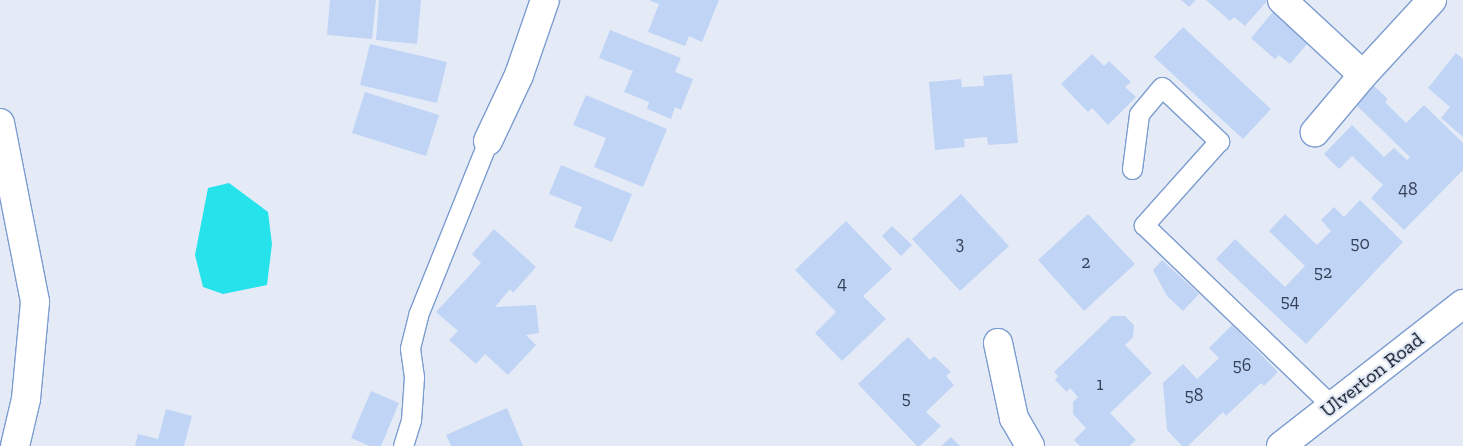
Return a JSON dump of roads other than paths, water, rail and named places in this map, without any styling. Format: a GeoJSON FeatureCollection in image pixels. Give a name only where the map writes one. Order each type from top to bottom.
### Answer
{"type":"FeatureCollection","features":[{"type":"Feature","properties":{"kind":"street"},"geometry":{"type":"LineString","coordinates":[[488,141],[519,75],[545,0]]}},
{"type":"Feature","properties":{"kind":"street"},"geometry":{"type":"LineString","coordinates":[[1282,0],[1363,75]]}},
{"type":"Feature","properties":{"kind":"street"},"geometry":{"type":"LineString","coordinates":[[1314,132],[1432,0]]}},
{"type":"Feature","properties":{"kind":"street"},"geometry":{"type":"LineString","coordinates":[[0,123],[35,302],[26,399],[14,446]]}},
{"type":"Feature","properties":{"kind":"street","name":"Ulverton Road"},"geometry":{"type":"LineString","coordinates":[[1281,446],[1463,304]]}},
{"type":"Feature","properties":{"kind":"street"},"geometry":{"type":"LineString","coordinates":[[998,343],[1014,418],[1030,446]]}},
{"type":"Feature","properties":{"kind":"lane"},"geometry":{"type":"LineString","coordinates":[[1132,169],[1139,114],[1162,87],[1219,141],[1144,225],[1332,406]]}},
{"type":"Feature","properties":{"kind":"lane"},"geometry":{"type":"LineString","coordinates":[[403,446],[411,420],[414,377],[410,348],[418,315],[488,141]]}},
{"type":"Feature","properties":{"kind":"water"},"geometry":{"type":"Polygon","coordinates":[[[229,183],[268,212],[272,244],[267,285],[223,294],[203,287],[195,255],[208,188],[229,183]]]}}]}
